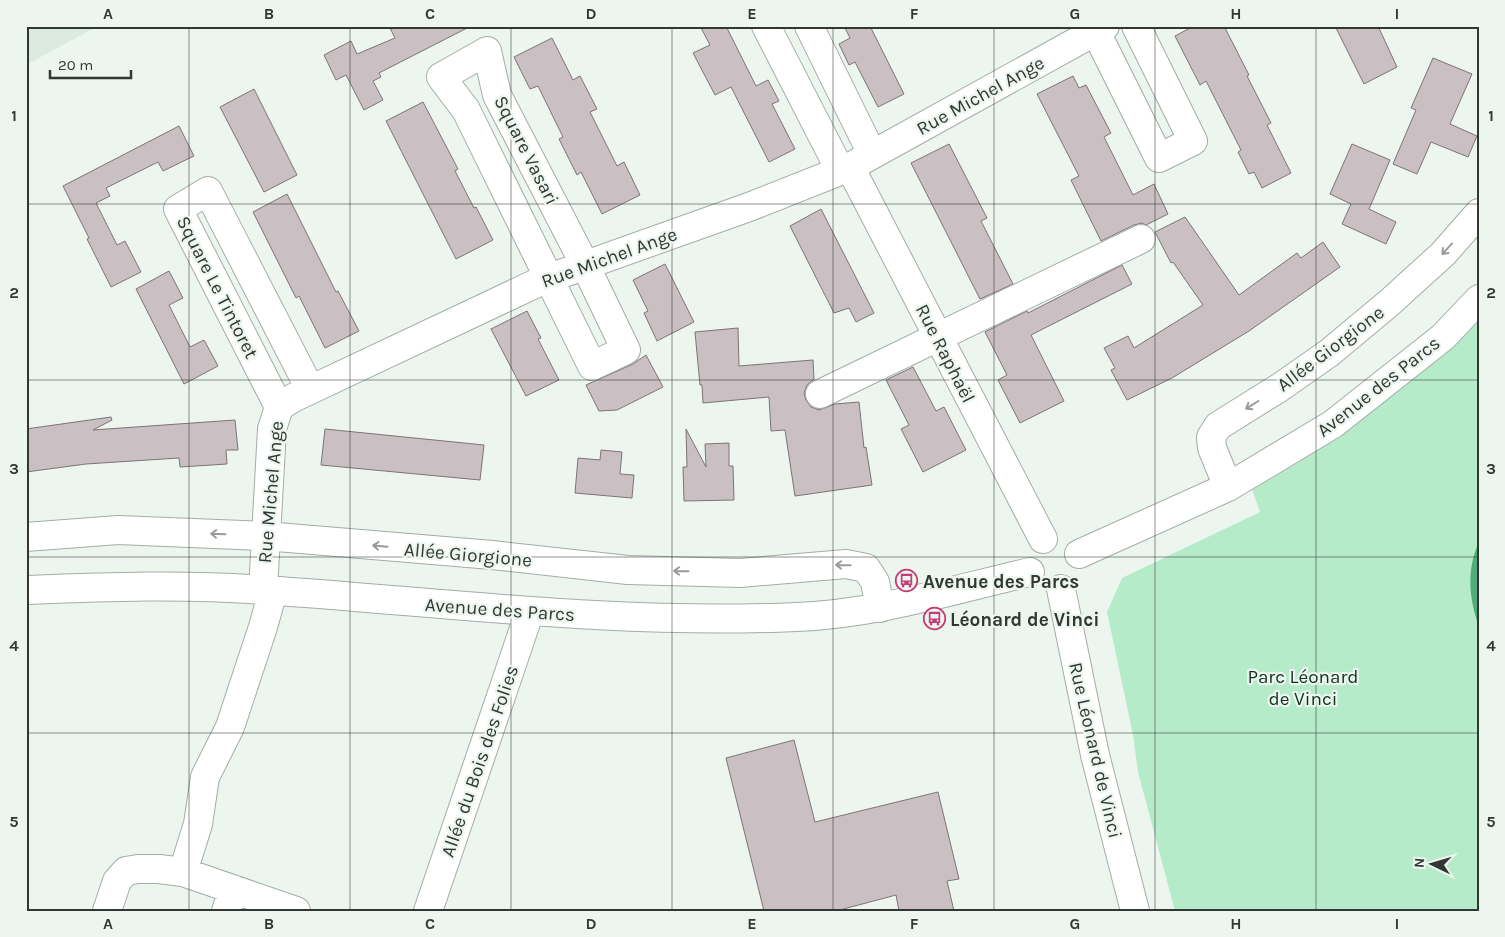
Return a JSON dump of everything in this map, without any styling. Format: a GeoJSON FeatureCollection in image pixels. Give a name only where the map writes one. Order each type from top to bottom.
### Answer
{"type":"FeatureCollection","features":[{"type":"Feature","properties":{"kind":"street","name":"Rue Raphaël"},"geometry":{"type":"LineString","coordinates":[[766,26],[854,164],[938,338],[1043,539]]}},
{"type":"Feature","properties":{"kind":"street","name":"Rue Raphaël"},"geometry":{"type":"LineString","coordinates":[[809,26],[854,164]]}},
{"type":"Feature","properties":{"kind":"street"},"geometry":{"type":"LineString","coordinates":[[1098,28],[1159,158],[1193,141],[1136,26]]}},
{"type":"Feature","properties":{"kind":"street","name":"Rue Michel Ange"},"geometry":{"type":"LineString","coordinates":[[183,872],[198,824],[205,777],[230,727],[268,590],[265,536],[272,429],[279,406],[548,278],[749,207],[854,164],[1098,28]]}},
{"type":"Feature","properties":{"kind":"street","name":"Square Vasari"},"geometry":{"type":"LineString","coordinates":[[487,51],[498,95],[585,264],[626,350],[592,366],[548,278],[466,110],[440,77],[487,51]]}},
{"type":"Feature","properties":{"kind":"street","name":"Square Le Tintoret"},"geometry":{"type":"LineString","coordinates":[[279,406],[178,210],[208,191],[310,390]]}},
{"type":"Feature","properties":{"kind":"street","name":"Allée Giorgione"},"geometry":{"type":"LineString","coordinates":[[1228,487],[1212,448],[1211,437],[1218,426],[1279,388],[1329,353],[1389,303],[1443,254],[1479,213]]}},
{"type":"Feature","properties":{"kind":"street"},"geometry":{"type":"LineString","coordinates":[[820,394],[1141,238]]}},
{"type":"Feature","properties":{"kind":"street","name":"Avenue des Parcs"},"geometry":{"type":"LineString","coordinates":[[1079,554],[1228,487],[1333,424],[1443,337],[1479,299]]}},
{"type":"Feature","properties":{"kind":"street","name":"Allée Giorgione"},"geometry":{"type":"LineString","coordinates":[[26,537],[118,530],[265,536],[492,555],[628,570],[740,573],[846,564],[866,568],[875,582],[880,608]]}},
{"type":"Feature","properties":{"kind":"street"},"geometry":{"type":"LineString","coordinates":[[1056,537],[1064,539],[1075,547],[1079,554],[1081,564],[1079,574],[1068,586],[1061,589],[1052,590],[1043,587],[1034,580],[1030,572],[1028,564],[1029,555],[1043,539],[1056,537]]}},
{"type":"Feature","properties":{"kind":"street","name":"Avenue des Parcs"},"geometry":{"type":"LineString","coordinates":[[26,590],[130,586],[268,590],[632,618],[797,617],[880,608],[1030,572]]}},
{"type":"Feature","properties":{"kind":"street","name":"Rue Léonard de Vinci"},"geometry":{"type":"LineString","coordinates":[[1061,589],[1095,755],[1135,911]]}},
{"type":"Feature","properties":{"kind":"street","name":"Allée du Bois des Folies"},"geometry":{"type":"LineString","coordinates":[[428,911],[530,611]]}},
{"type":"Feature","properties":{"kind":"street"},"geometry":{"type":"LineString","coordinates":[[107,911],[118,881],[126,871],[159,869],[183,872],[230,900],[296,911]]}},
{"type":"Feature","properties":{"kind":"shaded area"},"geometry":{"type":"Polygon","coordinates":[[[26,26],[98,26],[26,65],[26,26]]]}},
{"type":"Feature","properties":{"kind":"shaded area"},"geometry":{"type":"Polygon","coordinates":[[[1479,542],[1479,627],[1473,606],[1470,584],[1472,563],[1479,542]]]}},
{"type":"Feature","properties":{"kind":"green space","name":"Parc Léonard de Vinci"},"geometry":{"type":"Polygon","coordinates":[[[1479,316],[1479,911],[1175,911],[1138,772],[1133,735],[1107,612],[1122,578],[1260,512],[1252,489],[1380,404],[1479,316]]]}},
{"type":"Feature","properties":{"kind":"building"},"geometry":{"type":"Polygon","coordinates":[[[389,26],[471,26],[379,73],[381,77],[373,81],[383,100],[364,110],[346,75],[336,80],[324,55],[351,41],[357,54],[395,38],[389,26]]]}},
{"type":"Feature","properties":{"kind":"building"},"geometry":{"type":"Polygon","coordinates":[[[700,26],[726,26],[756,86],[768,80],[779,101],[772,104],[795,149],[769,162],[731,87],[715,95],[693,53],[710,45],[700,26]]]}},
{"type":"Feature","properties":{"kind":"building"},"geometry":{"type":"Polygon","coordinates":[[[844,26],[870,26],[904,94],[878,107],[855,62],[849,65],[839,44],[850,38],[844,26]]]}},
{"type":"Feature","properties":{"kind":"building"},"geometry":{"type":"Polygon","coordinates":[[[1194,26],[1224,26],[1271,123],[1267,125],[1291,173],[1262,188],[1254,172],[1249,174],[1238,152],[1241,150],[1206,81],[1200,85],[1175,36],[1194,26]]]}},
{"type":"Feature","properties":{"kind":"building"},"geometry":{"type":"Polygon","coordinates":[[[1335,26],[1378,26],[1397,67],[1364,84],[1335,26]]]}},
{"type":"Feature","properties":{"kind":"building"},"geometry":{"type":"Polygon","coordinates":[[[552,38],[573,80],[580,76],[597,109],[590,112],[617,166],[624,162],[640,195],[602,214],[581,172],[577,175],[559,139],[563,137],[538,86],[530,89],[514,57],[552,38]]]}},
{"type":"Feature","properties":{"kind":"building"},"geometry":{"type":"Polygon","coordinates":[[[1433,58],[1472,74],[1450,124],[1477,136],[1468,157],[1431,142],[1417,174],[1393,164],[1416,110],[1411,108],[1433,58]]]}},
{"type":"Feature","properties":{"kind":"building"},"geometry":{"type":"Polygon","coordinates":[[[1073,76],[1079,88],[1086,85],[1111,133],[1104,137],[1133,195],[1154,184],[1168,214],[1146,225],[1142,223],[1134,225],[1101,241],[1071,180],[1079,176],[1037,94],[1073,76]]]}},
{"type":"Feature","properties":{"kind":"building"},"geometry":{"type":"Polygon","coordinates":[[[254,89],[297,175],[264,192],[220,107],[254,89]]]}},
{"type":"Feature","properties":{"kind":"building"},"geometry":{"type":"Polygon","coordinates":[[[423,102],[458,169],[455,171],[493,240],[456,259],[386,121],[423,102]]]}},
{"type":"Feature","properties":{"kind":"building"},"geometry":{"type":"Polygon","coordinates":[[[179,126],[194,156],[163,171],[158,162],[106,188],[110,196],[96,203],[117,245],[125,241],[141,272],[111,287],[63,186],[179,126]]]}},
{"type":"Feature","properties":{"kind":"building"},"geometry":{"type":"Polygon","coordinates":[[[949,144],[987,218],[981,221],[1013,284],[980,299],[911,163],[949,144]]]}},
{"type":"Feature","properties":{"kind":"building"},"geometry":{"type":"Polygon","coordinates":[[[1352,144],[1390,160],[1369,209],[1396,222],[1386,244],[1342,224],[1351,204],[1330,194],[1352,144]]]}},
{"type":"Feature","properties":{"kind":"building"},"geometry":{"type":"Polygon","coordinates":[[[287,194],[336,292],[338,291],[359,331],[325,348],[299,296],[296,298],[253,212],[287,194]]]}},
{"type":"Feature","properties":{"kind":"building"},"geometry":{"type":"Polygon","coordinates":[[[821,209],[874,313],[856,322],[849,308],[834,313],[790,226],[821,209]]]}},
{"type":"Feature","properties":{"kind":"building"},"geometry":{"type":"Polygon","coordinates":[[[1185,217],[1239,295],[1297,253],[1301,258],[1323,242],[1340,267],[1249,331],[1172,378],[1127,400],[1111,370],[1115,368],[1104,348],[1128,336],[1134,348],[1203,305],[1173,262],[1171,263],[1155,232],[1185,217]]]}},
{"type":"Feature","properties":{"kind":"building"},"geometry":{"type":"Polygon","coordinates":[[[665,264],[694,322],[657,341],[644,313],[648,311],[633,280],[665,264]]]}},
{"type":"Feature","properties":{"kind":"building"},"geometry":{"type":"Polygon","coordinates":[[[1122,265],[1132,284],[1031,335],[1064,401],[1020,423],[998,380],[1007,375],[985,332],[1027,311],[1028,313],[1122,265]]]}},
{"type":"Feature","properties":{"kind":"building"},"geometry":{"type":"Polygon","coordinates":[[[169,271],[183,298],[169,305],[190,347],[204,340],[218,366],[184,384],[136,289],[169,271]]]}},
{"type":"Feature","properties":{"kind":"building"},"geometry":{"type":"Polygon","coordinates":[[[527,311],[541,338],[538,339],[559,380],[526,396],[491,329],[527,311]]]}},
{"type":"Feature","properties":{"kind":"building"},"geometry":{"type":"Polygon","coordinates":[[[738,328],[739,366],[813,360],[814,379],[807,385],[804,393],[811,407],[819,410],[835,404],[859,402],[864,448],[866,447],[872,485],[795,496],[785,430],[771,431],[769,397],[703,403],[695,332],[738,328]]]}},
{"type":"Feature","properties":{"kind":"building"},"geometry":{"type":"Polygon","coordinates":[[[646,355],[663,387],[617,410],[599,411],[586,385],[633,364],[646,355]]]}},
{"type":"Feature","properties":{"kind":"building"},"geometry":{"type":"Polygon","coordinates":[[[913,367],[936,411],[944,407],[966,450],[923,472],[901,429],[909,425],[886,380],[913,367]]]}},
{"type":"Feature","properties":{"kind":"building"},"geometry":{"type":"Polygon","coordinates":[[[111,417],[112,420],[93,430],[235,420],[238,450],[226,450],[227,464],[180,467],[179,458],[86,464],[26,472],[26,429],[111,417]]]}},
{"type":"Feature","properties":{"kind":"building"},"geometry":{"type":"Polygon","coordinates":[[[325,429],[484,445],[480,480],[321,465],[325,429]]]}},
{"type":"Feature","properties":{"kind":"building"},"geometry":{"type":"Polygon","coordinates":[[[686,429],[706,467],[705,444],[729,443],[729,466],[733,466],[734,500],[684,501],[683,467],[687,467],[686,429]]]}},
{"type":"Feature","properties":{"kind":"building"},"geometry":{"type":"Polygon","coordinates":[[[601,450],[622,452],[620,474],[634,475],[632,498],[575,493],[578,458],[600,460],[601,450]]]}},
{"type":"Feature","properties":{"kind":"building"},"geometry":{"type":"Polygon","coordinates":[[[794,740],[815,822],[938,792],[959,879],[947,881],[954,911],[899,911],[896,895],[836,911],[764,911],[726,758],[794,740]]]}},
{"type":"Feature","properties":{"kind":"place","name":"Avenue des Parcs"},"geometry":{"type":"Point","coordinates":[907,581]}},
{"type":"Feature","properties":{"kind":"place","name":"Léonard de Vinci"},"geometry":{"type":"Point","coordinates":[934,619]}}]}
